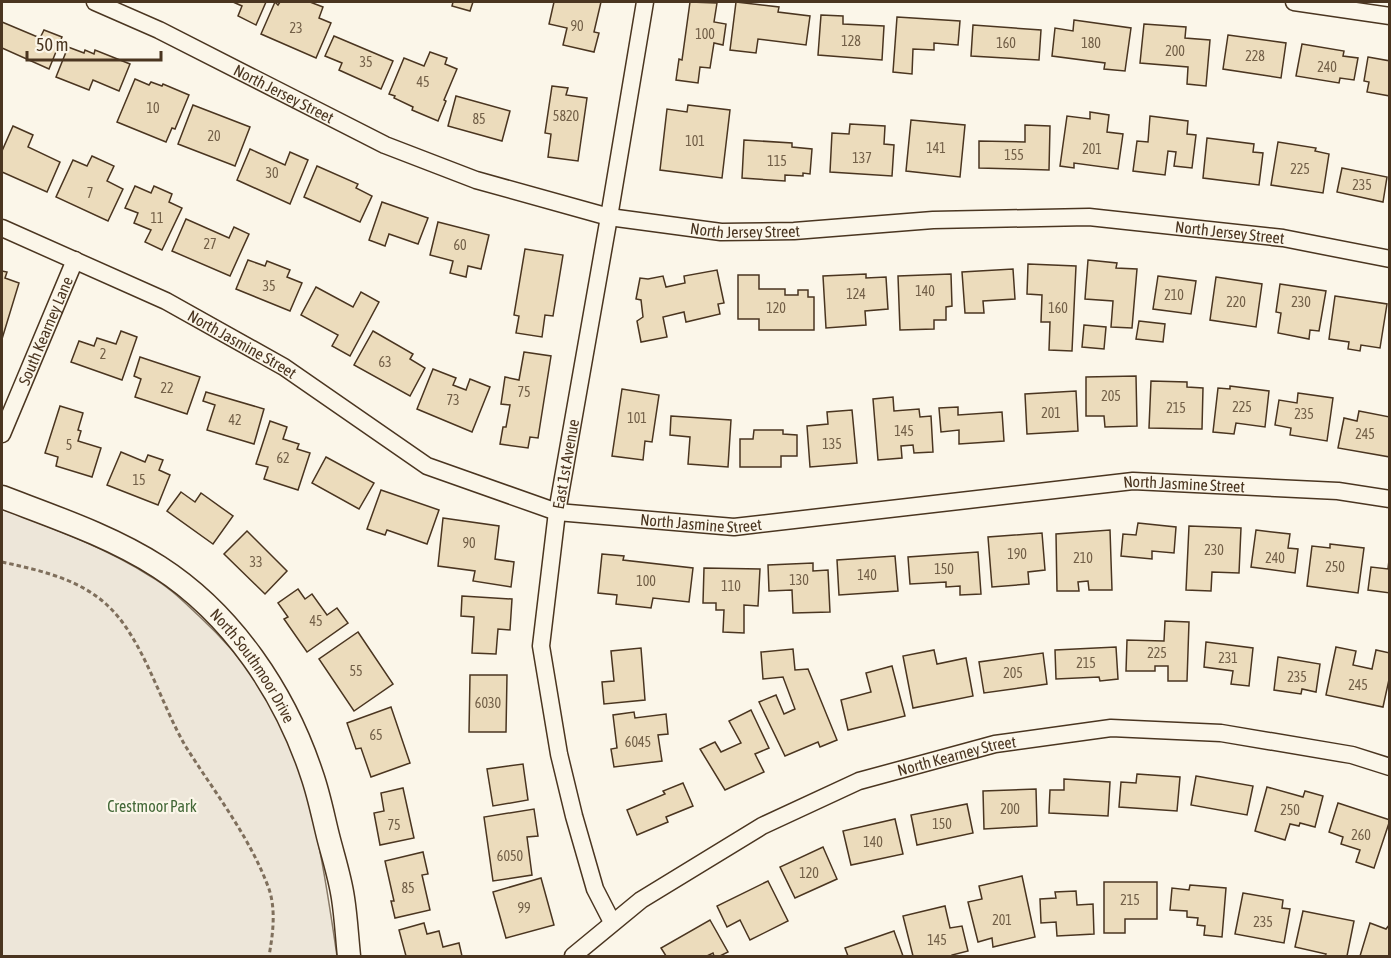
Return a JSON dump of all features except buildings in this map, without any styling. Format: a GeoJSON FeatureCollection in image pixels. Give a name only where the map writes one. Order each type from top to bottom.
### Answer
{"type":"FeatureCollection","features":[{"type":"Feature","properties":{"kind":"street","name":"North Jersey Street"},"geometry":{"type":"LineString","coordinates":[[95,2],[140,21],[385,145],[476,180],[609,217],[721,232],[794,231],[933,220],[1089,217],[1283,238],[1389,259]]}},
{"type":"Feature","properties":{"kind":"street","name":"East 1st Avenue"},"geometry":{"type":"LineString","coordinates":[[612,922],[595,889],[573,816],[559,754],[541,646],[557,512],[645,2]]}},
{"type":"Feature","properties":{"kind":"street"},"geometry":{"type":"LineString","coordinates":[[1294,2],[1389,16]]}},
{"type":"Feature","properties":{"kind":"street","name":"North Jasmine Street"},"geometry":{"type":"LineString","coordinates":[[2,228],[166,301],[284,367],[427,466],[557,512],[734,527],[1133,482],[1338,491],[1389,499]]}},
{"type":"Feature","properties":{"kind":"street","name":"South Kearney Lane"},"geometry":{"type":"LineString","coordinates":[[2,434],[75,260]]}},
{"type":"Feature","properties":{"kind":"street","name":"North Southmoor Drive"},"geometry":{"type":"LineString","coordinates":[[2,497],[56,517],[115,543],[158,566],[198,596],[236,636],[265,676],[289,718],[312,775],[343,896],[349,957]]}},
{"type":"Feature","properties":{"kind":"street","name":"North Kearney Street"},"geometry":{"type":"LineString","coordinates":[[573,957],[641,900],[762,826],[859,781],[996,744],[1111,728],[1221,733],[1352,755],[1389,767]]}},
{"type":"Feature","properties":{"kind":"path"},"geometry":{"type":"LineString","coordinates":[[2,562],[38,569],[76,584],[107,604],[122,621],[135,642],[182,739],[212,784],[256,860],[269,890],[274,913],[269,957]]}},
{"type":"Feature","properties":{"kind":"green space","name":"Crestmoor Park"},"geometry":{"type":"Polygon","coordinates":[[[2,509],[96,547],[157,580],[176,594],[210,627],[252,675],[277,716],[300,774],[316,834],[337,956],[2,956],[2,509]]]}}]}
